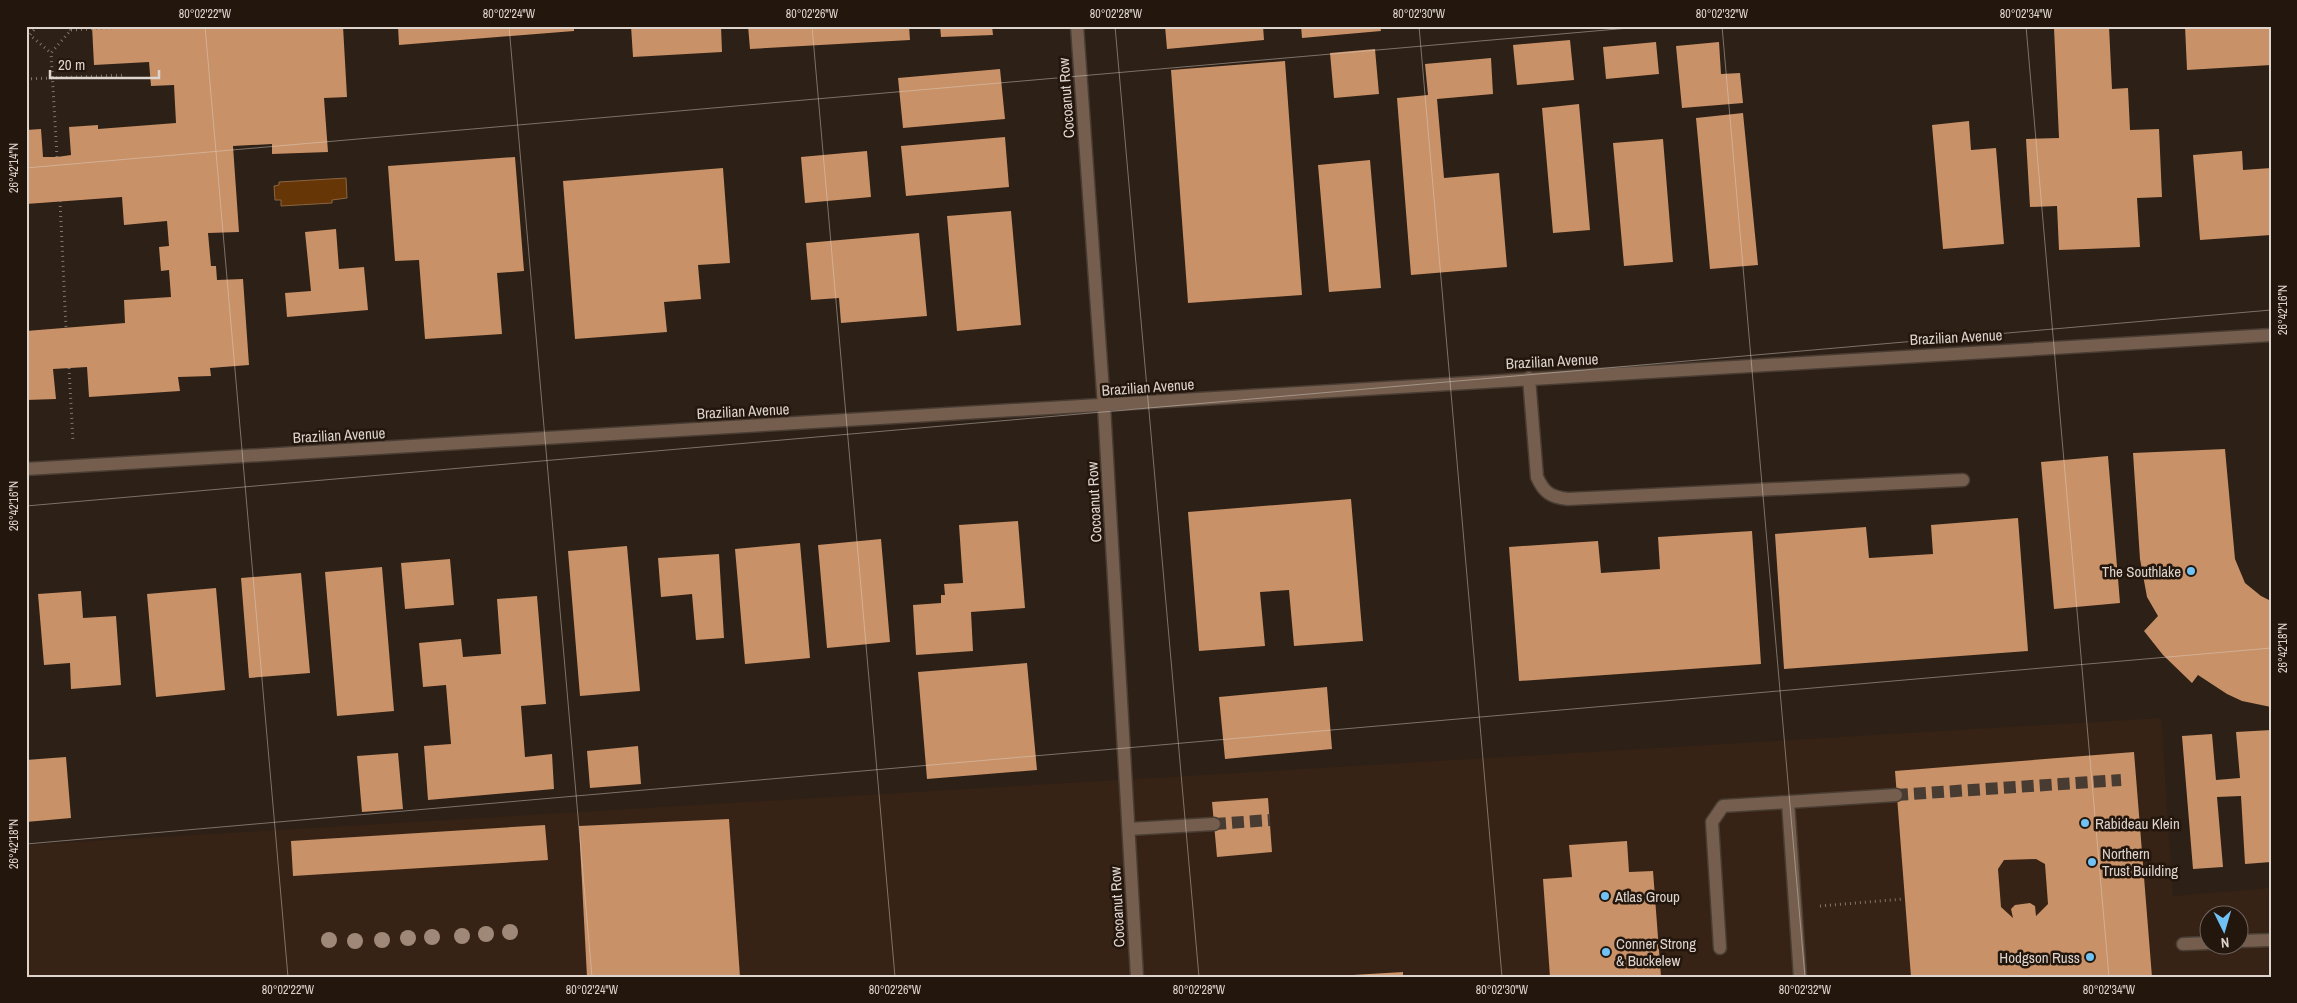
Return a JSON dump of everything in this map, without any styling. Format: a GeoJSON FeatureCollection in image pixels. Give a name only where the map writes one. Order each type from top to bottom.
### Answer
{"type":"FeatureCollection","features":[{"type":"Feature","properties":{"kind":"street","name":"Cocoanut Row"},"geometry":{"type":"LineString","coordinates":[[1077,26],[1104,406],[1137,977]]}},
{"type":"Feature","properties":{"kind":"street","name":"Brazilian Avenue"},"geometry":{"type":"LineString","coordinates":[[26,469],[2271,335]]}},
{"type":"Feature","properties":{"kind":"street"},"geometry":{"type":"LineString","coordinates":[[1529,378],[1537,477],[1542,490],[1553,498],[1568,499],[1963,480]]}},
{"type":"Feature","properties":{"kind":"street"},"geometry":{"type":"LineString","coordinates":[[1720,948],[1712,822],[1723,806],[1896,795]]}},
{"type":"Feature","properties":{"kind":"street"},"geometry":{"type":"LineString","coordinates":[[1788,802],[1800,977]]}},
{"type":"Feature","properties":{"kind":"street"},"geometry":{"type":"LineString","coordinates":[[1129,829],[1214,824]]}},
{"type":"Feature","properties":{"kind":"street"},"geometry":{"type":"LineString","coordinates":[[2250,941],[2271,940]]}},
{"type":"Feature","properties":{"kind":"street"},"geometry":{"type":"LineString","coordinates":[[2182,944],[2200,943]]}},
{"type":"Feature","properties":{"kind":"path"},"geometry":{"type":"LineString","coordinates":[[37,26],[30,35],[51,53]]}},
{"type":"Feature","properties":{"kind":"path"},"geometry":{"type":"LineString","coordinates":[[66,26],[71,30],[123,27]]}},
{"type":"Feature","properties":{"kind":"path"},"geometry":{"type":"LineString","coordinates":[[57,157],[51,53],[71,30]]}},
{"type":"Feature","properties":{"kind":"path"},"geometry":{"type":"LineString","coordinates":[[26,79],[126,75]]}},
{"type":"Feature","properties":{"kind":"path"},"geometry":{"type":"LineString","coordinates":[[60,202],[66,328]]}},
{"type":"Feature","properties":{"kind":"path"},"geometry":{"type":"LineString","coordinates":[[69,368],[74,466]]}},
{"type":"Feature","properties":{"kind":"path"},"geometry":{"type":"LineString","coordinates":[[1795,908],[1904,899]]}},
{"type":"Feature","properties":{"kind":"shaded area"},"geometry":{"type":"Polygon","coordinates":[[[346,178],[347,198],[332,200],[332,203],[281,206],[281,200],[275,200],[274,186],[279,185],[279,182],[346,178]]]}},
{"type":"Feature","properties":{"kind":"shaded area"},"geometry":{"type":"Polygon","coordinates":[[[2161,718],[2173,896],[2271,888],[2271,977],[26,977],[26,845],[2161,718]]]}},
{"type":"Feature","properties":{"kind":"building"},"geometry":{"type":"Polygon","coordinates":[[[92,26],[343,26],[347,97],[324,98],[328,152],[272,154],[272,144],[233,146],[239,232],[208,233],[211,266],[216,266],[217,280],[243,279],[249,365],[210,368],[211,376],[178,377],[180,391],[89,397],[87,367],[53,369],[56,399],[26,400],[26,331],[125,323],[124,300],[171,297],[169,270],[161,271],[159,247],[169,246],[167,221],[124,225],[122,197],[26,204],[26,130],[41,129],[43,157],[57,157],[71,155],[69,127],[98,125],[98,129],[176,123],[174,85],[151,86],[149,62],[94,65],[92,26]]]}},
{"type":"Feature","properties":{"kind":"building"},"geometry":{"type":"Polygon","coordinates":[[[398,26],[574,26],[574,31],[399,45],[398,26]]]}},
{"type":"Feature","properties":{"kind":"building"},"geometry":{"type":"Polygon","coordinates":[[[631,26],[721,26],[722,52],[633,57],[631,26]]]}},
{"type":"Feature","properties":{"kind":"building"},"geometry":{"type":"Polygon","coordinates":[[[748,26],[909,26],[910,40],[750,49],[748,26]]]}},
{"type":"Feature","properties":{"kind":"building"},"geometry":{"type":"Polygon","coordinates":[[[940,26],[992,26],[993,35],[941,37],[940,26]]]}},
{"type":"Feature","properties":{"kind":"building"},"geometry":{"type":"Polygon","coordinates":[[[1165,26],[1263,26],[1264,40],[1167,49],[1165,26]]]}},
{"type":"Feature","properties":{"kind":"building"},"geometry":{"type":"Polygon","coordinates":[[[1301,26],[1380,26],[1381,31],[1302,38],[1301,26]]]}},
{"type":"Feature","properties":{"kind":"building"},"geometry":{"type":"Polygon","coordinates":[[[2109,26],[2112,89],[2128,88],[2130,130],[2159,129],[2162,197],[2137,198],[2140,247],[2059,250],[2057,206],[2030,207],[2026,139],[2059,138],[2054,28],[2109,26]]]}},
{"type":"Feature","properties":{"kind":"building"},"geometry":{"type":"Polygon","coordinates":[[[2185,26],[2271,26],[2271,65],[2187,70],[2185,26]]]}},
{"type":"Feature","properties":{"kind":"building"},"geometry":{"type":"Polygon","coordinates":[[[1570,40],[1574,80],[1517,85],[1513,45],[1570,40]]]}},
{"type":"Feature","properties":{"kind":"building"},"geometry":{"type":"Polygon","coordinates":[[[1656,42],[1659,74],[1606,79],[1603,47],[1656,42]]]}},
{"type":"Feature","properties":{"kind":"building"},"geometry":{"type":"Polygon","coordinates":[[[1719,42],[1721,74],[1740,73],[1743,103],[1682,108],[1676,46],[1719,42]]]}},
{"type":"Feature","properties":{"kind":"building"},"geometry":{"type":"Polygon","coordinates":[[[1375,49],[1379,94],[1334,98],[1330,53],[1375,49]]]}},
{"type":"Feature","properties":{"kind":"building"},"geometry":{"type":"Polygon","coordinates":[[[1491,58],[1493,94],[1437,99],[1444,178],[1499,173],[1507,267],[1411,275],[1397,98],[1428,95],[1425,64],[1491,58]]]}},
{"type":"Feature","properties":{"kind":"building"},"geometry":{"type":"Polygon","coordinates":[[[1285,61],[1302,295],[1188,303],[1171,70],[1285,61]]]}},
{"type":"Feature","properties":{"kind":"building"},"geometry":{"type":"Polygon","coordinates":[[[1000,69],[1005,119],[903,128],[898,78],[1000,69]]]}},
{"type":"Feature","properties":{"kind":"building"},"geometry":{"type":"Polygon","coordinates":[[[1579,104],[1590,230],[1553,233],[1542,108],[1579,104]]]}},
{"type":"Feature","properties":{"kind":"building"},"geometry":{"type":"Polygon","coordinates":[[[1743,113],[1758,265],[1710,269],[1696,118],[1743,113]]]}},
{"type":"Feature","properties":{"kind":"building"},"geometry":{"type":"Polygon","coordinates":[[[1969,121],[1971,150],[1996,148],[2004,244],[1943,249],[1932,125],[1969,121]]]}},
{"type":"Feature","properties":{"kind":"building"},"geometry":{"type":"Polygon","coordinates":[[[1005,137],[1009,187],[906,196],[901,146],[1005,137]]]}},
{"type":"Feature","properties":{"kind":"building"},"geometry":{"type":"Polygon","coordinates":[[[1663,139],[1673,262],[1624,266],[1613,143],[1663,139]]]}},
{"type":"Feature","properties":{"kind":"building"},"geometry":{"type":"Polygon","coordinates":[[[867,151],[871,197],[805,203],[801,157],[867,151]]]}},
{"type":"Feature","properties":{"kind":"building"},"geometry":{"type":"Polygon","coordinates":[[[2242,151],[2243,170],[2271,168],[2271,235],[2200,240],[2193,155],[2242,151]]]}},
{"type":"Feature","properties":{"kind":"building"},"geometry":{"type":"Polygon","coordinates":[[[515,157],[524,271],[497,273],[502,334],[425,339],[419,260],[395,261],[388,166],[515,157]]]}},
{"type":"Feature","properties":{"kind":"building"},"geometry":{"type":"Polygon","coordinates":[[[1370,160],[1381,288],[1329,292],[1318,165],[1370,160]]]}},
{"type":"Feature","properties":{"kind":"building"},"geometry":{"type":"Polygon","coordinates":[[[723,168],[730,263],[698,265],[701,299],[664,302],[667,332],[575,339],[563,181],[723,168]]]}},
{"type":"Feature","properties":{"kind":"building"},"geometry":{"type":"Polygon","coordinates":[[[1011,211],[1021,325],[957,331],[947,216],[1011,211]]]}},
{"type":"Feature","properties":{"kind":"building"},"geometry":{"type":"Polygon","coordinates":[[[336,229],[339,269],[364,267],[368,310],[287,317],[285,293],[311,291],[305,232],[336,229]]]}},
{"type":"Feature","properties":{"kind":"building"},"geometry":{"type":"Polygon","coordinates":[[[919,233],[927,316],[841,323],[839,298],[811,300],[806,243],[919,233]]]}},
{"type":"Feature","properties":{"kind":"building","name":"The Southlake"},"geometry":{"type":"Polygon","coordinates":[[[2225,449],[2235,559],[2245,583],[2261,596],[2271,601],[2271,707],[2242,701],[2227,694],[2198,675],[2192,683],[2163,655],[2144,631],[2158,616],[2147,597],[2140,559],[2133,453],[2225,449]]]}},
{"type":"Feature","properties":{"kind":"building"},"geometry":{"type":"Polygon","coordinates":[[[2108,456],[2120,603],[2054,609],[2041,462],[2108,456]]]}},
{"type":"Feature","properties":{"kind":"building"},"geometry":{"type":"Polygon","coordinates":[[[1351,499],[1363,641],[1294,646],[1289,590],[1260,592],[1265,646],[1199,651],[1188,512],[1351,499]]]}},
{"type":"Feature","properties":{"kind":"building"},"geometry":{"type":"Polygon","coordinates":[[[2018,518],[2028,651],[1784,669],[1775,534],[1866,527],[1869,558],[1933,554],[1931,525],[2018,518]]]}},
{"type":"Feature","properties":{"kind":"building"},"geometry":{"type":"Polygon","coordinates":[[[1018,521],[1025,608],[971,612],[973,651],[916,655],[913,605],[941,603],[941,595],[945,595],[944,584],[963,583],[959,525],[1018,521]]]}},
{"type":"Feature","properties":{"kind":"building"},"geometry":{"type":"Polygon","coordinates":[[[1752,531],[1761,664],[1519,681],[1509,547],[1598,541],[1601,573],[1660,569],[1658,537],[1752,531]]]}},
{"type":"Feature","properties":{"kind":"building"},"geometry":{"type":"Polygon","coordinates":[[[881,539],[890,642],[827,648],[818,545],[881,539]]]}},
{"type":"Feature","properties":{"kind":"building"},"geometry":{"type":"Polygon","coordinates":[[[800,543],[810,658],[745,664],[735,549],[800,543]]]}},
{"type":"Feature","properties":{"kind":"building"},"geometry":{"type":"Polygon","coordinates":[[[627,546],[640,691],[580,696],[568,551],[627,546]]]}},
{"type":"Feature","properties":{"kind":"building"},"geometry":{"type":"Polygon","coordinates":[[[719,554],[724,638],[696,640],[692,594],[661,597],[658,558],[719,554]]]}},
{"type":"Feature","properties":{"kind":"building"},"geometry":{"type":"Polygon","coordinates":[[[450,559],[454,605],[405,609],[401,563],[450,559]]]}},
{"type":"Feature","properties":{"kind":"building"},"geometry":{"type":"Polygon","coordinates":[[[382,567],[394,711],[337,716],[325,572],[382,567]]]}},
{"type":"Feature","properties":{"kind":"building"},"geometry":{"type":"Polygon","coordinates":[[[301,573],[310,673],[249,678],[241,578],[301,573]]]}},
{"type":"Feature","properties":{"kind":"building"},"geometry":{"type":"Polygon","coordinates":[[[216,588],[225,690],[156,697],[147,594],[216,588]]]}},
{"type":"Feature","properties":{"kind":"building"},"geometry":{"type":"Polygon","coordinates":[[[81,591],[83,618],[116,616],[121,685],[71,689],[70,663],[44,665],[38,594],[81,591]]]}},
{"type":"Feature","properties":{"kind":"building"},"geometry":{"type":"Polygon","coordinates":[[[537,596],[546,704],[521,706],[525,757],[552,754],[554,789],[428,800],[424,746],[451,744],[446,685],[423,687],[419,643],[461,639],[463,657],[501,654],[497,599],[537,596]]]}},
{"type":"Feature","properties":{"kind":"building"},"geometry":{"type":"Polygon","coordinates":[[[1027,663],[1037,770],[927,779],[918,672],[1027,663]]]}},
{"type":"Feature","properties":{"kind":"building"},"geometry":{"type":"Polygon","coordinates":[[[1327,687],[1332,749],[1225,759],[1219,697],[1327,687]]]}},
{"type":"Feature","properties":{"kind":"building"},"geometry":{"type":"Polygon","coordinates":[[[2271,730],[2271,862],[2245,864],[2241,796],[2217,797],[2223,867],[2193,869],[2182,736],[2212,734],[2216,780],[2240,778],[2236,732],[2271,730]]]}},
{"type":"Feature","properties":{"kind":"building"},"geometry":{"type":"Polygon","coordinates":[[[638,746],[641,784],[590,788],[587,751],[638,746]]]}},
{"type":"Feature","properties":{"kind":"building","name":"Northern Trust Building"},"geometry":{"type":"Polygon","coordinates":[[[2134,752],[2152,977],[1911,977],[1895,771],[2134,752]],[[2036,859],[2004,860],[1998,869],[2001,907],[2013,918],[2011,909],[2015,905],[2030,903],[2035,906],[2036,916],[2048,904],[2045,864],[2036,859]]]}},
{"type":"Feature","properties":{"kind":"building"},"geometry":{"type":"Polygon","coordinates":[[[398,753],[403,809],[362,812],[357,756],[398,753]]]}},
{"type":"Feature","properties":{"kind":"building"},"geometry":{"type":"Polygon","coordinates":[[[66,757],[71,818],[26,822],[26,760],[66,757]]]}},
{"type":"Feature","properties":{"kind":"building"},"geometry":{"type":"Polygon","coordinates":[[[1268,798],[1272,852],[1217,857],[1212,802],[1268,798]]]}},
{"type":"Feature","properties":{"kind":"building"},"geometry":{"type":"Polygon","coordinates":[[[729,819],[740,977],[587,977],[579,826],[729,819]]]}},
{"type":"Feature","properties":{"kind":"building"},"geometry":{"type":"Polygon","coordinates":[[[545,825],[548,860],[293,876],[291,841],[545,825]]]}},
{"type":"Feature","properties":{"kind":"building"},"geometry":{"type":"Polygon","coordinates":[[[1627,841],[1629,872],[1653,871],[1661,977],[1550,977],[1543,879],[1572,877],[1569,845],[1627,841]]]}},
{"type":"Feature","properties":{"kind":"building"},"geometry":{"type":"Polygon","coordinates":[[[1403,972],[1403,977],[1353,977],[1353,975],[1403,972]]]}},
{"type":"Feature","properties":{"kind":"tunnel"},"geometry":{"type":"LineString","coordinates":[[1896,795],[2121,780]]}},
{"type":"Feature","properties":{"kind":"tunnel"},"geometry":{"type":"LineString","coordinates":[[1214,824],[1270,820]]}},
{"type":"Feature","properties":{"kind":"place","name":"The Southlake"},"geometry":{"type":"Point","coordinates":[2191,571]}},
{"type":"Feature","properties":{"kind":"place","name":"Rabideau Klein"},"geometry":{"type":"Point","coordinates":[2085,823]}},
{"type":"Feature","properties":{"kind":"place","name":"Northern Trust Building"},"geometry":{"type":"Point","coordinates":[2092,862]}},
{"type":"Feature","properties":{"kind":"place","name":"Atlas Group"},"geometry":{"type":"Point","coordinates":[1605,896]}},
{"type":"Feature","properties":{"kind":"place","name":"Conner Strong & Buckelew"},"geometry":{"type":"Point","coordinates":[1606,952]}},
{"type":"Feature","properties":{"kind":"place","name":"Hodgson Russ"},"geometry":{"type":"Point","coordinates":[2090,957]}}]}
